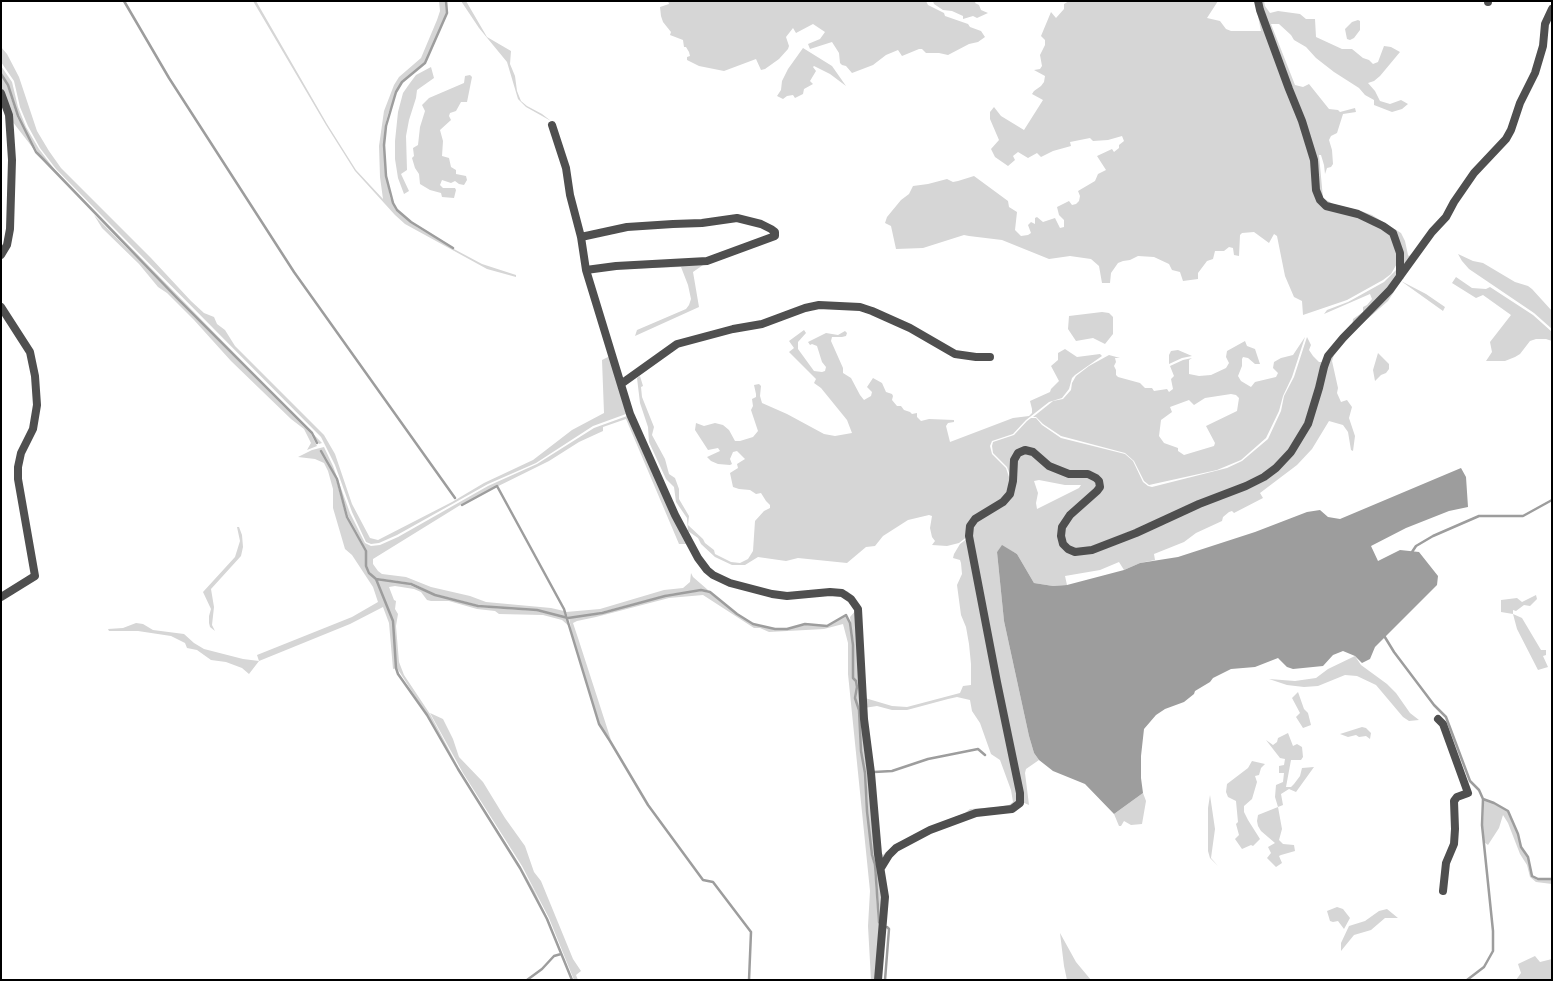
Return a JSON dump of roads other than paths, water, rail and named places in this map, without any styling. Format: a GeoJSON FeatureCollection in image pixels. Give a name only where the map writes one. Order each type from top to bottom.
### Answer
{"type":"FeatureCollection","features":[{"type":"Feature","properties":{"kind":"street"},"geometry":{"type":"LineString","coordinates":[[1258,1],[1302,120],[1314,160],[1316,190],[1320,200],[1326,206],[1358,214],[1393,233],[1400,252],[1400,278]]}},
{"type":"Feature","properties":{"kind":"street"},"geometry":{"type":"LineString","coordinates":[[881,868],[896,848],[930,830],[976,813],[1012,809],[1020,803],[1020,793],[969,536],[970,526],[975,519],[1003,502],[1010,494],[1014,460],[1018,453],[1025,450],[1033,452],[1049,466],[1069,474],[1088,474],[1099,481],[1100,487],[1098,491],[1073,511],[1062,527],[1061,536],[1063,544],[1068,550],[1075,552],[1086,552],[1106,546],[1199,504],[1246,486],[1264,477],[1276,468],[1291,452],[1308,424],[1328,356],[1400,278],[1426,239],[1446,217],[1474,173],[1506,139],[1535,72],[1543,46],[1545,24],[1552,9]]}},
{"type":"Feature","properties":{"kind":"street"},"geometry":{"type":"LineString","coordinates":[[1,93],[9,115],[12,160],[10,229],[7,244],[1,255]]}},
{"type":"Feature","properties":{"kind":"street"},"geometry":{"type":"LineString","coordinates":[[552,125],[566,168],[586,270],[608,346],[634,423],[683,532],[698,558],[707,570],[730,582],[772,594],[787,596],[842,592],[847,594],[858,609],[863,711],[878,854],[885,897],[878,980]]}},
{"type":"Feature","properties":{"kind":"street"},"geometry":{"type":"LineString","coordinates":[[581,237],[627,227],[702,224],[737,218],[761,224],[771,229],[775,236],[708,261],[616,266],[586,270]]}},
{"type":"Feature","properties":{"kind":"street"},"geometry":{"type":"LineString","coordinates":[[621,384],[677,344],[733,329],[762,324],[805,308],[819,305],[860,307],[910,328],[955,354],[990,357]]}},
{"type":"Feature","properties":{"kind":"street"},"geometry":{"type":"LineString","coordinates":[[1,307],[30,352],[35,376],[37,404],[33,429],[21,453],[18,479],[35,576],[1,597]]}},
{"type":"Feature","properties":{"kind":"street"},"geometry":{"type":"LineString","coordinates":[[1438,719],[1443,724],[1468,793],[1456,796],[1454,801],[1454,844],[1446,863],[1443,891]]}},
{"type":"Feature","properties":{"kind":"waterway"},"geometry":{"type":"LineString","coordinates":[[124,1],[169,78],[294,272],[455,498]]}},
{"type":"Feature","properties":{"kind":"waterway"},"geometry":{"type":"LineString","coordinates":[[446,1],[447,13],[425,63],[402,82],[396,92],[386,126],[384,145],[386,176],[393,203],[397,210],[411,222],[453,248]]}},
{"type":"Feature","properties":{"kind":"waterway"},"geometry":{"type":"LineString","coordinates":[[1,74],[8,85],[18,116],[36,152],[177,298],[312,433],[317,443]]}},
{"type":"Feature","properties":{"kind":"waterway"},"geometry":{"type":"LineString","coordinates":[[321,451],[337,479],[347,517],[366,551],[366,566],[369,573],[376,579],[411,584],[435,595],[478,606],[537,610],[568,618],[602,613],[665,596],[701,590],[710,592],[737,614],[753,624],[775,629],[787,629],[805,624],[827,626],[846,615],[850,623],[853,645],[853,678],[856,681],[857,687],[855,698],[859,710],[867,811],[872,855],[875,865],[879,922],[881,924]]}},
{"type":"Feature","properties":{"kind":"waterway"},"geometry":{"type":"LineString","coordinates":[[462,505],[497,486],[564,609],[599,724],[648,805],[703,880],[713,882],[751,932],[749,980]]}},
{"type":"Feature","properties":{"kind":"waterway"},"geometry":{"type":"LineString","coordinates":[[1412,552],[1416,546],[1433,536],[1479,516],[1523,516],[1552,500]]}},
{"type":"Feature","properties":{"kind":"waterway"},"geometry":{"type":"LineString","coordinates":[[376,579],[393,621],[398,674],[427,715],[458,769],[520,868],[547,919],[572,980]]}},
{"type":"Feature","properties":{"kind":"waterway"},"geometry":{"type":"LineString","coordinates":[[1383,634],[1394,652],[1434,705],[1446,717],[1470,781],[1479,790],[1483,799],[1508,811],[1518,834],[1521,847],[1528,857],[1532,876],[1538,879],[1552,879]]}},
{"type":"Feature","properties":{"kind":"waterway"},"geometry":{"type":"LineString","coordinates":[[874,772],[892,771],[928,759],[978,749],[985,755]]}},
{"type":"Feature","properties":{"kind":"waterway"},"geometry":{"type":"LineString","coordinates":[[1467,980],[1484,967],[1493,951],[1493,931],[1482,825],[1483,799]]}},
{"type":"Feature","properties":{"kind":"waterway"},"geometry":{"type":"LineString","coordinates":[[885,980],[889,929],[887,927]]}},
{"type":"Feature","properties":{"kind":"waterway"},"geometry":{"type":"LineString","coordinates":[[527,980],[542,969],[554,956],[561,954]]}}]}
